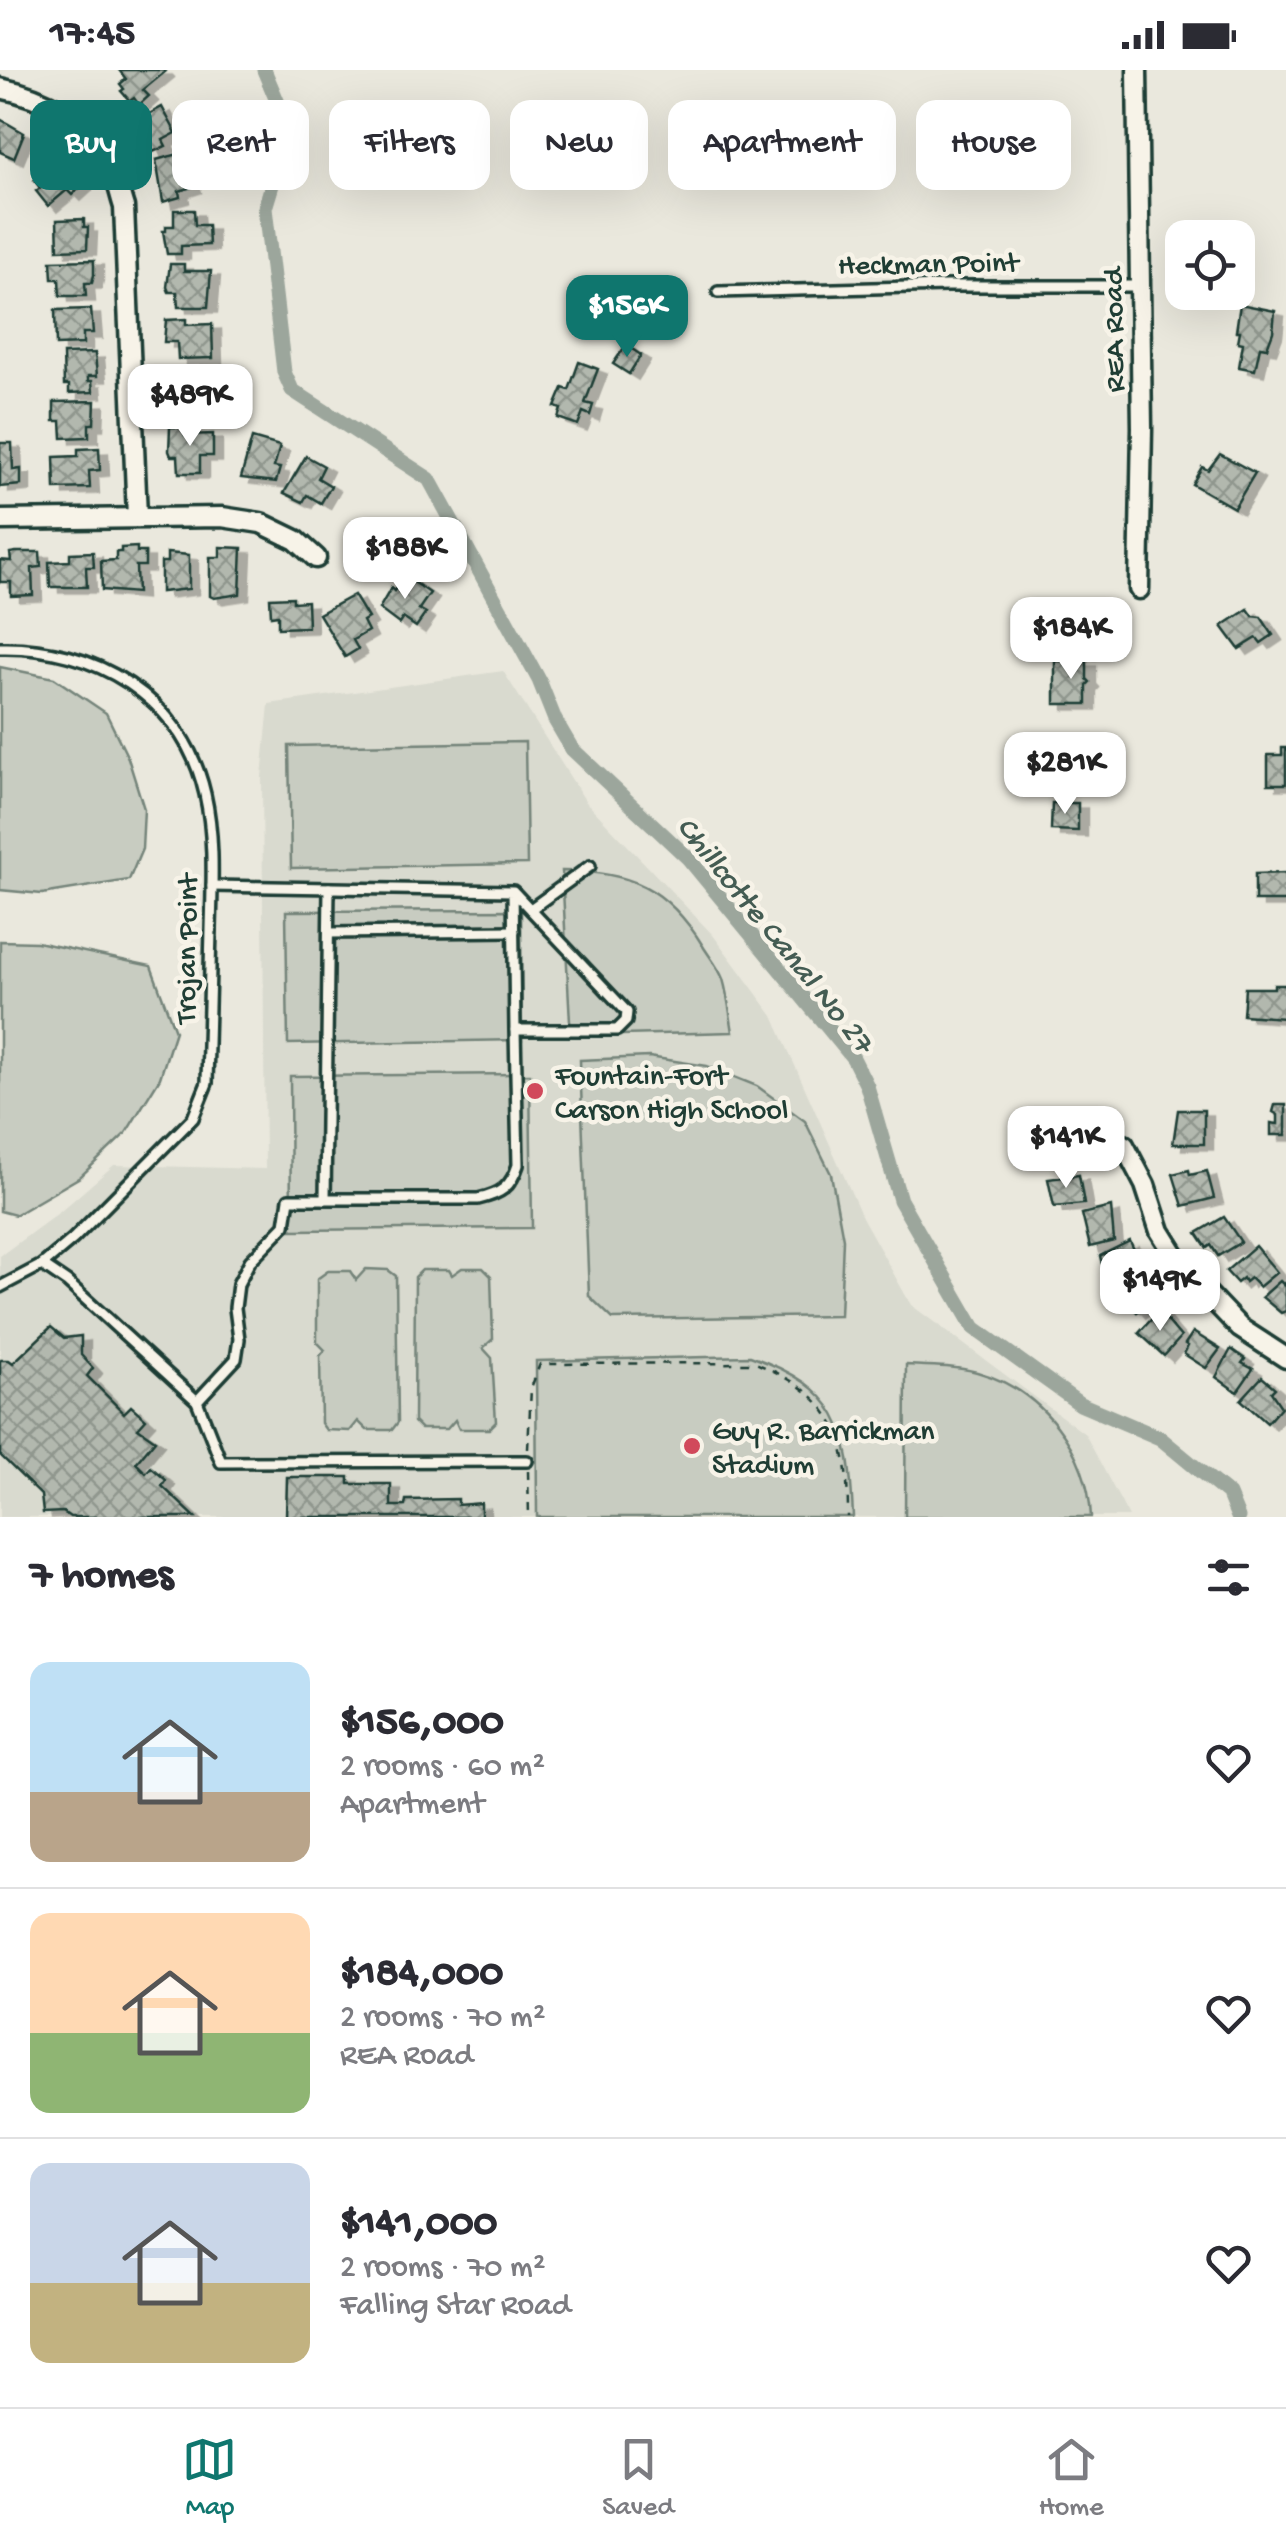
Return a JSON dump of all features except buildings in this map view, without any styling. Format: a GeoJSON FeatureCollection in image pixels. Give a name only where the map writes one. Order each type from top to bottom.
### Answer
{"type":"FeatureCollection","features":[{"type":"Feature","properties":{"kind":"street","name":"REA Road"},"geometry":{"type":"LineString","coordinates":[[1137,70],[1142,428],[1139,589]]}},
{"type":"Feature","properties":{"kind":"street"},"geometry":{"type":"LineString","coordinates":[[0,88],[36,95],[76,121],[109,161],[124,207],[137,517]]}},
{"type":"Feature","properties":{"kind":"street"},"geometry":{"type":"LineString","coordinates":[[0,520],[222,517],[260,523],[296,540],[316,558]]}},
{"type":"Feature","properties":{"kind":"street"},"geometry":{"type":"LineString","coordinates":[[1124,1145],[1145,1185],[1160,1231],[1183,1268],[1240,1328],[1286,1358]]}},
{"type":"Feature","properties":{"kind":"lane","name":"Heckman Point"},"geometry":{"type":"LineString","coordinates":[[718,292],[1138,286]]}},
{"type":"Feature","properties":{"kind":"lane","name":"Trojan Point"},"geometry":{"type":"LineString","coordinates":[[0,648],[77,656],[118,675],[152,700],[193,756],[205,792],[211,828],[212,886],[207,1083],[201,1104],[193,1118],[73,1239],[42,1265],[0,1287]]}},
{"type":"Feature","properties":{"kind":"lane"},"geometry":{"type":"LineString","coordinates":[[532,908],[590,866]]}},
{"type":"Feature","properties":{"kind":"lane"},"geometry":{"type":"LineString","coordinates":[[212,886],[513,891],[626,1012],[626,1021],[616,1030],[515,1030]]}},
{"type":"Feature","properties":{"kind":"lane"},"geometry":{"type":"LineString","coordinates":[[325,1199],[329,888]]}},
{"type":"Feature","properties":{"kind":"lane"},"geometry":{"type":"LineString","coordinates":[[197,1401],[236,1359],[238,1284],[250,1261],[285,1225],[289,1199],[478,1199],[497,1194],[512,1182],[518,1165],[513,891]]}},
{"type":"Feature","properties":{"kind":"lane"},"geometry":{"type":"LineString","coordinates":[[328,933],[514,931]]}},
{"type":"Feature","properties":{"kind":"lane"},"geometry":{"type":"LineString","coordinates":[[42,1265],[67,1282],[197,1401],[221,1462],[527,1462]]}},
{"type":"Feature","properties":{"kind":"path"},"geometry":{"type":"LineString","coordinates":[[528,1517],[530,1388],[540,1364],[756,1363],[804,1388],[836,1428],[845,1454],[848,1517]]}},
{"type":"Feature","properties":{"kind":"shaded area"},"geometry":{"type":"Polygon","coordinates":[[[0,667],[54,678],[106,713],[128,758],[144,809],[142,849],[129,880],[42,894],[0,890],[0,667]]]}},
{"type":"Feature","properties":{"kind":"shaded area","name":"Fountain-Fort Carson High School"},"geometry":{"type":"Polygon","coordinates":[[[503,671],[586,802],[713,935],[773,1016],[862,1217],[911,1305],[1085,1434],[1129,1517],[0,1517],[0,1256],[114,1165],[265,1169],[262,777],[269,704],[503,671]]]}},
{"type":"Feature","properties":{"kind":"shaded area"},"geometry":{"type":"Polygon","coordinates":[[[525,742],[527,864],[291,868],[289,746],[525,742]]]}},
{"type":"Feature","properties":{"kind":"shaded area"},"geometry":{"type":"Polygon","coordinates":[[[562,871],[627,879],[660,896],[675,909],[721,975],[733,1032],[584,1036],[570,1022],[562,871]]]}},
{"type":"Feature","properties":{"kind":"shaded area"},"geometry":{"type":"Polygon","coordinates":[[[521,910],[522,1040],[288,1044],[286,911],[521,910]]]}},
{"type":"Feature","properties":{"kind":"shaded area"},"geometry":{"type":"Polygon","coordinates":[[[0,941],[37,942],[151,966],[175,1031],[160,1078],[126,1133],[80,1177],[15,1215],[0,1211],[0,941]]]}},
{"type":"Feature","properties":{"kind":"shaded area"},"geometry":{"type":"Polygon","coordinates":[[[649,1057],[707,1066],[757,1086],[805,1121],[831,1174],[843,1239],[840,1316],[613,1319],[589,1296],[580,1060],[649,1057]]]}},
{"type":"Feature","properties":{"kind":"shaded area"},"geometry":{"type":"Polygon","coordinates":[[[530,1074],[532,1228],[291,1230],[290,1076],[530,1074]]]}},
{"type":"Feature","properties":{"kind":"shaded area"},"geometry":{"type":"Polygon","coordinates":[[[462,1268],[483,1268],[491,1276],[493,1339],[483,1348],[492,1358],[496,1422],[489,1429],[459,1429],[455,1420],[447,1429],[421,1429],[414,1422],[415,1277],[422,1270],[449,1270],[452,1275],[462,1268]]]}},
{"type":"Feature","properties":{"kind":"shaded area"},"geometry":{"type":"Polygon","coordinates":[[[366,1269],[388,1270],[396,1276],[398,1422],[392,1430],[367,1430],[358,1421],[350,1431],[326,1430],[321,1423],[320,1356],[325,1350],[317,1342],[317,1279],[328,1271],[350,1271],[356,1280],[366,1269]]]}},
{"type":"Feature","properties":{"kind":"shaded area","name":"Guy R. Barrickman Stadium"},"geometry":{"type":"Polygon","coordinates":[[[750,1356],[804,1382],[822,1397],[834,1415],[848,1458],[853,1517],[537,1517],[536,1361],[750,1356]]]}},
{"type":"Feature","properties":{"kind":"shaded area"},"geometry":{"type":"Polygon","coordinates":[[[906,1365],[977,1372],[1022,1393],[1041,1408],[1071,1447],[1088,1493],[1091,1517],[905,1517],[906,1365]]]}},
{"type":"Feature","properties":{"kind":"waterway","name":"Chillcotte Canal No 27"},"geometry":{"type":"LineString","coordinates":[[264,70],[283,115],[285,142],[265,208],[284,372],[292,390],[429,479],[539,680],[572,749],[688,858],[853,1058],[867,1086],[900,1200],[974,1328],[1080,1404],[1160,1438],[1229,1495],[1238,1517]]}},
{"type":"Feature","properties":{"kind":"place","name":"Fountain-Fort Carson High School"},"geometry":{"type":"Point","coordinates":[535,1091]}},
{"type":"Feature","properties":{"kind":"place","name":"Guy R. Barrickman Stadium"},"geometry":{"type":"Point","coordinates":[692,1446]}}]}
